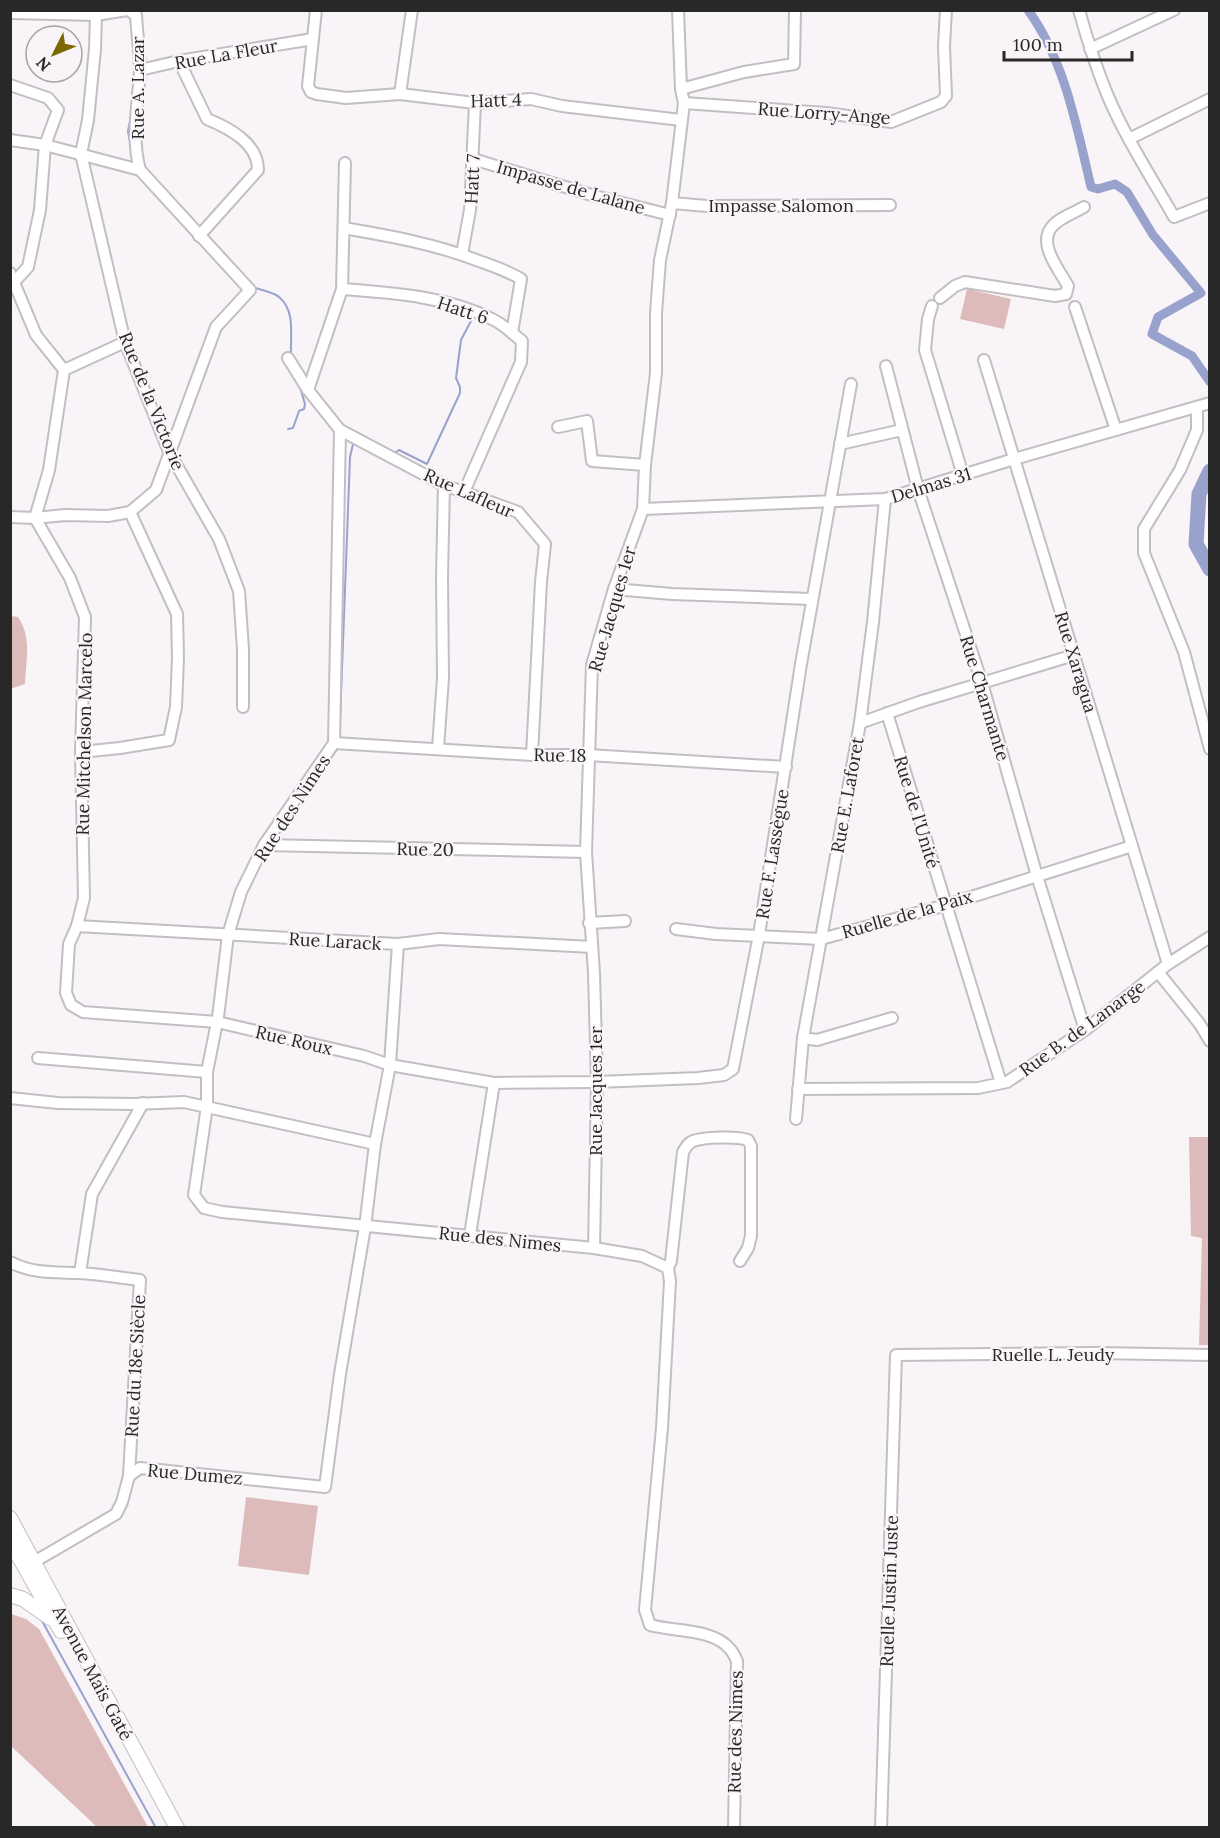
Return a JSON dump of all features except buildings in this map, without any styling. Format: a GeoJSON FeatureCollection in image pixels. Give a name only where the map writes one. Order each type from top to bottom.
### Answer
{"type":"FeatureCollection","features":[{"type":"Feature","properties":{"kind":"main road","name":"Avenue Maïs Gaté"},"geometry":{"type":"LineString","coordinates":[[10,1518],[57,1624],[168,1827]]}},
{"type":"Feature","properties":{"kind":"main road","name":"Avenue Maïs Gaté"},"geometry":{"type":"LineString","coordinates":[[10,1542],[29,1565],[177,1827]]}},
{"type":"Feature","properties":{"kind":"main road"},"geometry":{"type":"LineString","coordinates":[[10,1574],[29,1565]]}},
{"type":"Feature","properties":{"kind":"main road"},"geometry":{"type":"LineString","coordinates":[[10,1595],[23,1599],[41,1610],[57,1624]]}},
{"type":"Feature","properties":{"kind":"street"},"geometry":{"type":"LineString","coordinates":[[10,13],[96,15],[127,10]]}},
{"type":"Feature","properties":{"kind":"street","name":"Rue A. Lazar"},"geometry":{"type":"LineString","coordinates":[[127,10],[136,15],[140,70],[135,120],[140,170]]}},
{"type":"Feature","properties":{"kind":"street"},"geometry":{"type":"LineString","coordinates":[[313,39],[316,10]]}},
{"type":"Feature","properties":{"kind":"street"},"geometry":{"type":"LineString","coordinates":[[400,94],[412,10]]}},
{"type":"Feature","properties":{"kind":"street","name":"Rue Jacques 1er"},"geometry":{"type":"LineString","coordinates":[[594,1248],[597,1082],[586,852],[592,665],[614,589],[643,509],[645,465],[656,373],[656,313],[660,260],[672,203],[684,103],[681,89],[678,10]]}},
{"type":"Feature","properties":{"kind":"street"},"geometry":{"type":"LineString","coordinates":[[681,89],[744,72],[794,64],[795,10]]}},
{"type":"Feature","properties":{"kind":"street","name":"Rue Lorry-Ange"},"geometry":{"type":"LineString","coordinates":[[684,103],[826,113],[891,122],[941,102],[946,96],[944,46],[946,10]]}},
{"type":"Feature","properties":{"kind":"street"},"geometry":{"type":"LineString","coordinates":[[1079,10],[1090,49],[1108,96],[1129,139],[1174,217],[1209,203]]}},
{"type":"Feature","properties":{"kind":"street"},"geometry":{"type":"LineString","coordinates":[[1090,49],[1174,10]]}},
{"type":"Feature","properties":{"kind":"street","name":"Rue de la Victorie"},"geometry":{"type":"LineString","coordinates":[[96,15],[88,120],[81,154],[125,342],[169,452],[219,539],[239,591],[243,649],[243,707]]}},
{"type":"Feature","properties":{"kind":"street","name":"Rue La Fleur"},"geometry":{"type":"LineString","coordinates":[[140,70],[179,61],[313,39]]}},
{"type":"Feature","properties":{"kind":"street","name":"Hatt 4"},"geometry":{"type":"LineString","coordinates":[[313,39],[308,86],[311,92],[317,94],[346,98],[400,94],[475,103],[531,99],[562,106],[681,120]]}},
{"type":"Feature","properties":{"kind":"street"},"geometry":{"type":"LineString","coordinates":[[179,61],[207,119],[230,128],[246,142],[258,161],[258,170],[199,236]]}},
{"type":"Feature","properties":{"kind":"street"},"geometry":{"type":"LineString","coordinates":[[10,85],[48,98],[58,110],[45,145],[40,210],[28,267],[13,277],[36,335],[64,370],[49,470],[36,518]]}},
{"type":"Feature","properties":{"kind":"street"},"geometry":{"type":"LineString","coordinates":[[1129,139],[1209,99]]}},
{"type":"Feature","properties":{"kind":"street","name":"Hatt 7"},"geometry":{"type":"LineString","coordinates":[[462,254],[470,210],[475,103]]}},
{"type":"Feature","properties":{"kind":"street"},"geometry":{"type":"LineString","coordinates":[[10,140],[45,145],[140,170],[250,290],[216,327],[156,490],[130,512],[108,516],[10,517]]}},
{"type":"Feature","properties":{"kind":"street","name":"Impasse de Lalane"},"geometry":{"type":"LineString","coordinates":[[472,159],[595,196],[670,215]]}},
{"type":"Feature","properties":{"kind":"street"},"geometry":{"type":"LineString","coordinates":[[308,390],[342,289],[345,163]]}},
{"type":"Feature","properties":{"kind":"street","name":"Impasse Salomon"},"geometry":{"type":"LineString","coordinates":[[672,203],[707,206],[890,205]]}},
{"type":"Feature","properties":{"kind":"street"},"geometry":{"type":"LineString","coordinates":[[940,298],[955,286],[965,282],[1055,296],[1066,294],[1068,286],[1048,246],[1048,236],[1051,228],[1084,207]]}},
{"type":"Feature","properties":{"kind":"street"},"geometry":{"type":"LineString","coordinates":[[344,228],[406,238],[462,254],[521,279],[512,333],[522,341],[521,362],[464,492]]}},
{"type":"Feature","properties":{"kind":"street","name":"Hatt 6"},"geometry":{"type":"LineString","coordinates":[[342,289],[405,294],[460,306],[494,320],[512,333]]}},
{"type":"Feature","properties":{"kind":"street"},"geometry":{"type":"LineString","coordinates":[[932,306],[928,319],[925,350],[963,475]]}},
{"type":"Feature","properties":{"kind":"street"},"geometry":{"type":"LineString","coordinates":[[1075,307],[1116,430]]}},
{"type":"Feature","properties":{"kind":"street"},"geometry":{"type":"LineString","coordinates":[[64,370],[125,342]]}},
{"type":"Feature","properties":{"kind":"street","name":"Rue Lafleur"},"geometry":{"type":"LineString","coordinates":[[288,358],[308,390],[340,430],[444,485],[518,512],[545,544],[532,755]]}},
{"type":"Feature","properties":{"kind":"street","name":"Rue Xaragua"},"geometry":{"type":"LineString","coordinates":[[984,360],[1168,964]]}},
{"type":"Feature","properties":{"kind":"street","name":"Rue Charmante"},"geometry":{"type":"LineString","coordinates":[[886,366],[918,489],[982,683],[1037,876],[1085,1029]]}},
{"type":"Feature","properties":{"kind":"street","name":"Rue F. Lassègue"},"geometry":{"type":"LineString","coordinates":[[597,1082],[698,1078],[729,1072],[733,1069],[759,935],[812,599],[851,384]]}},
{"type":"Feature","properties":{"kind":"street","name":"Delmas 31"},"geometry":{"type":"LineString","coordinates":[[643,509],[885,499],[1209,403]]}},
{"type":"Feature","properties":{"kind":"street"},"geometry":{"type":"LineString","coordinates":[[1197,406],[1197,430],[1180,470],[1144,529],[1144,553],[1184,651],[1209,748]]}},
{"type":"Feature","properties":{"kind":"street"},"geometry":{"type":"LineString","coordinates":[[558,427],[587,421],[592,461],[645,465]]}},
{"type":"Feature","properties":{"kind":"street"},"geometry":{"type":"LineString","coordinates":[[334,743],[340,430]]}},
{"type":"Feature","properties":{"kind":"street"},"geometry":{"type":"LineString","coordinates":[[840,444],[902,430]]}},
{"type":"Feature","properties":{"kind":"street"},"geometry":{"type":"LineString","coordinates":[[438,748],[443,678],[444,485]]}},
{"type":"Feature","properties":{"kind":"street","name":"Rue E. Laforet"},"geometry":{"type":"LineString","coordinates":[[796,1119],[803,1038],[860,723],[885,499]]}},
{"type":"Feature","properties":{"kind":"street"},"geometry":{"type":"LineString","coordinates":[[81,752],[169,740],[176,707],[177,614],[130,512]]}},
{"type":"Feature","properties":{"kind":"street","name":"Rue Mitchelson Marcelo"},"geometry":{"type":"LineString","coordinates":[[36,518],[70,578],[85,617],[81,752],[84,898],[77,926]]}},
{"type":"Feature","properties":{"kind":"street"},"geometry":{"type":"LineString","coordinates":[[614,589],[672,594],[812,599]]}},
{"type":"Feature","properties":{"kind":"street"},"geometry":{"type":"LineString","coordinates":[[860,723],[1074,655]]}},
{"type":"Feature","properties":{"kind":"street","name":"Rue de l'Unité"},"geometry":{"type":"LineString","coordinates":[[887,713],[1001,1083]]}},
{"type":"Feature","properties":{"kind":"street","name":"Rue 18"},"geometry":{"type":"LineString","coordinates":[[334,743],[786,767]]}},
{"type":"Feature","properties":{"kind":"street","name":"Rue des Nimes"},"geometry":{"type":"LineString","coordinates":[[334,743],[264,845],[240,892],[228,935],[217,1022],[207,1072],[207,1106],[194,1195],[204,1208],[365,1227],[594,1248],[642,1256],[668,1268],[670,1281],[662,1428],[645,1610],[650,1625],[663,1629],[705,1633],[730,1648],[737,1661],[734,1827]]}},
{"type":"Feature","properties":{"kind":"street","name":"Rue 20"},"geometry":{"type":"LineString","coordinates":[[264,845],[586,852]]}},
{"type":"Feature","properties":{"kind":"street","name":"Ruelle de la Paix"},"geometry":{"type":"LineString","coordinates":[[676,929],[716,934],[821,939],[946,905],[1132,846]]}},
{"type":"Feature","properties":{"kind":"street"},"geometry":{"type":"LineString","coordinates":[[589,922],[625,921]]}},
{"type":"Feature","properties":{"kind":"street","name":"Rue Larack"},"geometry":{"type":"LineString","coordinates":[[77,926],[398,944],[439,939],[592,947]]}},
{"type":"Feature","properties":{"kind":"street","name":"Rue Roux"},"geometry":{"type":"LineString","coordinates":[[77,926],[69,944],[66,993],[71,1005],[83,1012],[217,1022],[364,1056],[390,1065],[494,1083],[597,1082]]}},
{"type":"Feature","properties":{"kind":"street","name":"Rue B. de Lanarge"},"geometry":{"type":"LineString","coordinates":[[798,1089],[978,1088],[1007,1082],[1085,1029],[1168,964],[1209,937]]}},
{"type":"Feature","properties":{"kind":"street"},"geometry":{"type":"LineString","coordinates":[[365,1227],[375,1144],[390,1065],[398,944]]}},
{"type":"Feature","properties":{"kind":"street"},"geometry":{"type":"LineString","coordinates":[[1158,972],[1199,1023],[1209,1041]]}},
{"type":"Feature","properties":{"kind":"street"},"geometry":{"type":"LineString","coordinates":[[803,1038],[817,1040],[892,1018]]}},
{"type":"Feature","properties":{"kind":"street"},"geometry":{"type":"LineString","coordinates":[[38,1058],[207,1072]]}},
{"type":"Feature","properties":{"kind":"street"},"geometry":{"type":"LineString","coordinates":[[470,1235],[494,1083]]}},
{"type":"Feature","properties":{"kind":"street"},"geometry":{"type":"LineString","coordinates":[[10,1098],[58,1103],[184,1102],[375,1144]]}},
{"type":"Feature","properties":{"kind":"street"},"geometry":{"type":"LineString","coordinates":[[80,1273],[92,1194],[143,1103]]}},
{"type":"Feature","properties":{"kind":"street"},"geometry":{"type":"LineString","coordinates":[[668,1268],[671,1261],[683,1152],[687,1144],[694,1140],[740,1137],[748,1140],[751,1146],[751,1236],[748,1248],[740,1261]]}},
{"type":"Feature","properties":{"kind":"street","name":"Rue Dumez"},"geometry":{"type":"LineString","coordinates":[[29,1565],[116,1514],[129,1476],[140,1468],[326,1487],[340,1374],[365,1227]]}},
{"type":"Feature","properties":{"kind":"street","name":"Rue du 18e Siècle"},"geometry":{"type":"LineString","coordinates":[[10,1262],[22,1268],[43,1273],[80,1273],[140,1280],[129,1476]]}},
{"type":"Feature","properties":{"kind":"street","name":"Ruelle L. Jeudy"},"geometry":{"type":"LineString","coordinates":[[896,1355],[1097,1353],[1209,1355]]}},
{"type":"Feature","properties":{"kind":"street","name":"Ruelle Justin Juste"},"geometry":{"type":"LineString","coordinates":[[881,1827],[896,1355]]}},
{"type":"Feature","properties":{"kind":"shaded area"},"geometry":{"type":"Polygon","coordinates":[[[967,289],[1011,299],[1004,329],[960,319],[967,289]]]}},
{"type":"Feature","properties":{"kind":"shaded area"},"geometry":{"type":"Polygon","coordinates":[[[11,616],[18,617],[27,641],[25,684],[13,688],[10,688],[11,616]]]}},
{"type":"Feature","properties":{"kind":"shaded area"},"geometry":{"type":"Polygon","coordinates":[[[1189,1137],[1209,1137],[1209,1345],[1199,1345],[1202,1238],[1191,1236],[1189,1137]]]}},
{"type":"Feature","properties":{"kind":"shaded area"},"geometry":{"type":"Polygon","coordinates":[[[246,1497],[318,1506],[309,1575],[238,1566],[246,1497]]]}},
{"type":"Feature","properties":{"kind":"shaded area"},"geometry":{"type":"Polygon","coordinates":[[[11,1614],[26,1619],[39,1629],[148,1827],[97,1827],[11,1746],[11,1614]]]}},
{"type":"Feature","properties":{"kind":"waterway"},"geometry":{"type":"LineString","coordinates":[[1028,10],[1041,30],[1061,73],[1075,119],[1091,187],[1098,189],[1115,184],[1127,192],[1153,235],[1201,293],[1158,317],[1152,334],[1192,356],[1210,382]]}},
{"type":"Feature","properties":{"kind":"waterway"},"geometry":{"type":"LineString","coordinates":[[132,111],[128,131],[133,159]]}},
{"type":"Feature","properties":{"kind":"waterway"},"geometry":{"type":"LineString","coordinates":[[148,187],[161,200]]}},
{"type":"Feature","properties":{"kind":"waterway"},"geometry":{"type":"LineString","coordinates":[[253,287],[279,297],[288,309],[291,324],[291,355]]}},
{"type":"Feature","properties":{"kind":"waterway"},"geometry":{"type":"LineString","coordinates":[[394,453],[399,450],[427,464],[460,393],[456,378],[461,340],[472,319],[470,314]]}},
{"type":"Feature","properties":{"kind":"waterway"},"geometry":{"type":"LineString","coordinates":[[288,429],[293,428],[299,411],[304,409],[305,404],[299,384]]}},
{"type":"Feature","properties":{"kind":"waterway"},"geometry":{"type":"LineString","coordinates":[[340,722],[350,457],[354,440]]}},
{"type":"Feature","properties":{"kind":"waterway"},"geometry":{"type":"LineString","coordinates":[[1210,471],[1199,494],[1196,544],[1210,569]]}},
{"type":"Feature","properties":{"kind":"waterway"},"geometry":{"type":"LineString","coordinates":[[327,763],[338,748]]}},
{"type":"Feature","properties":{"kind":"waterway"},"geometry":{"type":"LineString","coordinates":[[211,1083],[215,1059]]}},
{"type":"Feature","properties":{"kind":"waterway"},"geometry":{"type":"LineString","coordinates":[[41,1619],[156,1828]]}}]}
